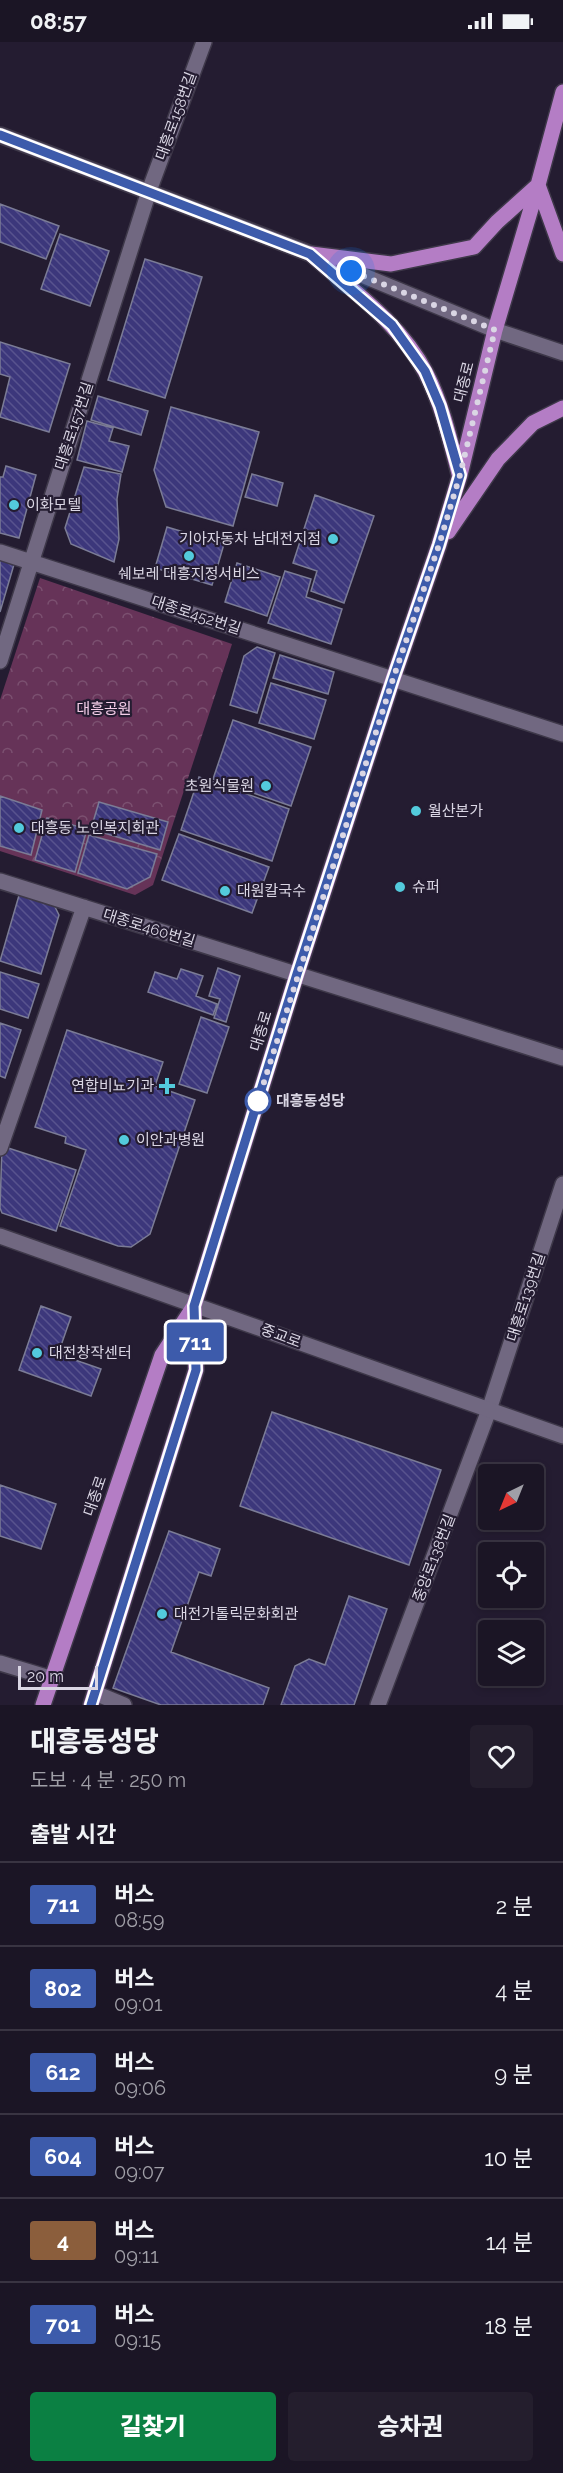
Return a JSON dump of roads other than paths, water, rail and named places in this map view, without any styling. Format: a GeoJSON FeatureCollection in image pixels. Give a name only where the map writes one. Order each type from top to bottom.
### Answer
{"type":"FeatureCollection","features":[{"type":"Feature","properties":{"kind":"main road","name":"대종로"},"geometry":{"type":"LineString","coordinates":[[44,1705],[162,1355],[194,1306],[297,974],[439,545],[460,475],[495,330],[563,92]]}},
{"type":"Feature","properties":{"kind":"main road"},"geometry":{"type":"LineString","coordinates":[[310,254],[391,264],[474,247],[497,222],[538,185],[563,254]]}},
{"type":"Feature","properties":{"kind":"main road"},"geometry":{"type":"LineString","coordinates":[[310,254],[392,325],[425,371],[440,406],[460,475]]}},
{"type":"Feature","properties":{"kind":"main road"},"geometry":{"type":"LineString","coordinates":[[439,545],[498,459],[533,423],[563,408]]}},
{"type":"Feature","properties":{"kind":"main road","name":"대종로"},"geometry":{"type":"LineString","coordinates":[[93,1699],[196,1370],[194,1306]]}},
{"type":"Feature","properties":{"kind":"street","name":"대흥로158번길"},"geometry":{"type":"LineString","coordinates":[[149,191],[204,42]]}},
{"type":"Feature","properties":{"kind":"street"},"geometry":{"type":"LineString","coordinates":[[0,135],[310,254],[495,330],[563,353]]}},
{"type":"Feature","properties":{"kind":"street","name":"대흥로157번길"},"geometry":{"type":"LineString","coordinates":[[0,661],[149,191]]}},
{"type":"Feature","properties":{"kind":"street","name":"대종로452번길"},"geometry":{"type":"LineString","coordinates":[[0,552],[393,679]]}},
{"type":"Feature","properties":{"kind":"street"},"geometry":{"type":"LineString","coordinates":[[393,679],[563,734]]}},
{"type":"Feature","properties":{"kind":"street","name":"대종로460번길"},"geometry":{"type":"LineString","coordinates":[[0,881],[297,974]]}},
{"type":"Feature","properties":{"kind":"street"},"geometry":{"type":"LineString","coordinates":[[0,1148],[84,907]]}},
{"type":"Feature","properties":{"kind":"street"},"geometry":{"type":"LineString","coordinates":[[297,974],[563,1058]]}},
{"type":"Feature","properties":{"kind":"street","name":"대흥로139번길"},"geometry":{"type":"LineString","coordinates":[[489,1410],[563,1184]]}},
{"type":"Feature","properties":{"kind":"street","name":"중교로"},"geometry":{"type":"LineString","coordinates":[[0,1236],[563,1436]]}},
{"type":"Feature","properties":{"kind":"street","name":"중앙로138번길"},"geometry":{"type":"LineString","coordinates":[[378,1705],[489,1410]]}},
{"type":"Feature","properties":{"kind":"street"},"geometry":{"type":"LineString","coordinates":[[0,1663],[53,1679]]}},
{"type":"Feature","properties":{"kind":"street"},"geometry":{"type":"LineString","coordinates":[[93,1699],[124,1705]]}},
{"type":"Feature","properties":{"kind":"place","name":"이화모텔"},"geometry":{"type":"Point","coordinates":[14,505]}},
{"type":"Feature","properties":{"kind":"place","name":"기아자동차 남대전지점"},"geometry":{"type":"Point","coordinates":[333,539]}},
{"type":"Feature","properties":{"kind":"place","name":"쉐보레 대흥지정서비스"},"geometry":{"type":"Point","coordinates":[189,556]}},
{"type":"Feature","properties":{"kind":"place","name":"초원식물원"},"geometry":{"type":"Point","coordinates":[266,786]}},
{"type":"Feature","properties":{"kind":"place","name":"월산본가"},"geometry":{"type":"Point","coordinates":[416,811]}},
{"type":"Feature","properties":{"kind":"place","name":"대흥동 노인복지회관"},"geometry":{"type":"Point","coordinates":[19,828]}},
{"type":"Feature","properties":{"kind":"place","name":"슈퍼"},"geometry":{"type":"Point","coordinates":[400,887]}},
{"type":"Feature","properties":{"kind":"place","name":"대원칼국수"},"geometry":{"type":"Point","coordinates":[225,891]}},
{"type":"Feature","properties":{"kind":"place","name":"연합비뇨기과"},"geometry":{"type":"Point","coordinates":[167,1086]}},
{"type":"Feature","properties":{"kind":"place","name":"대흥동성당"},"geometry":{"type":"Point","coordinates":[258,1101]}},
{"type":"Feature","properties":{"kind":"place","name":"이안과병원"},"geometry":{"type":"Point","coordinates":[124,1140]}},
{"type":"Feature","properties":{"kind":"place","name":"대전창작센터"},"geometry":{"type":"Point","coordinates":[37,1353]}},
{"type":"Feature","properties":{"kind":"place","name":"대전가톨릭문화회관"},"geometry":{"type":"Point","coordinates":[162,1614]}},
{"type":"Feature","properties":{"kind":"park label","name":"대흥공원"},"geometry":{"type":"Point","coordinates":[104,709]}}]}
